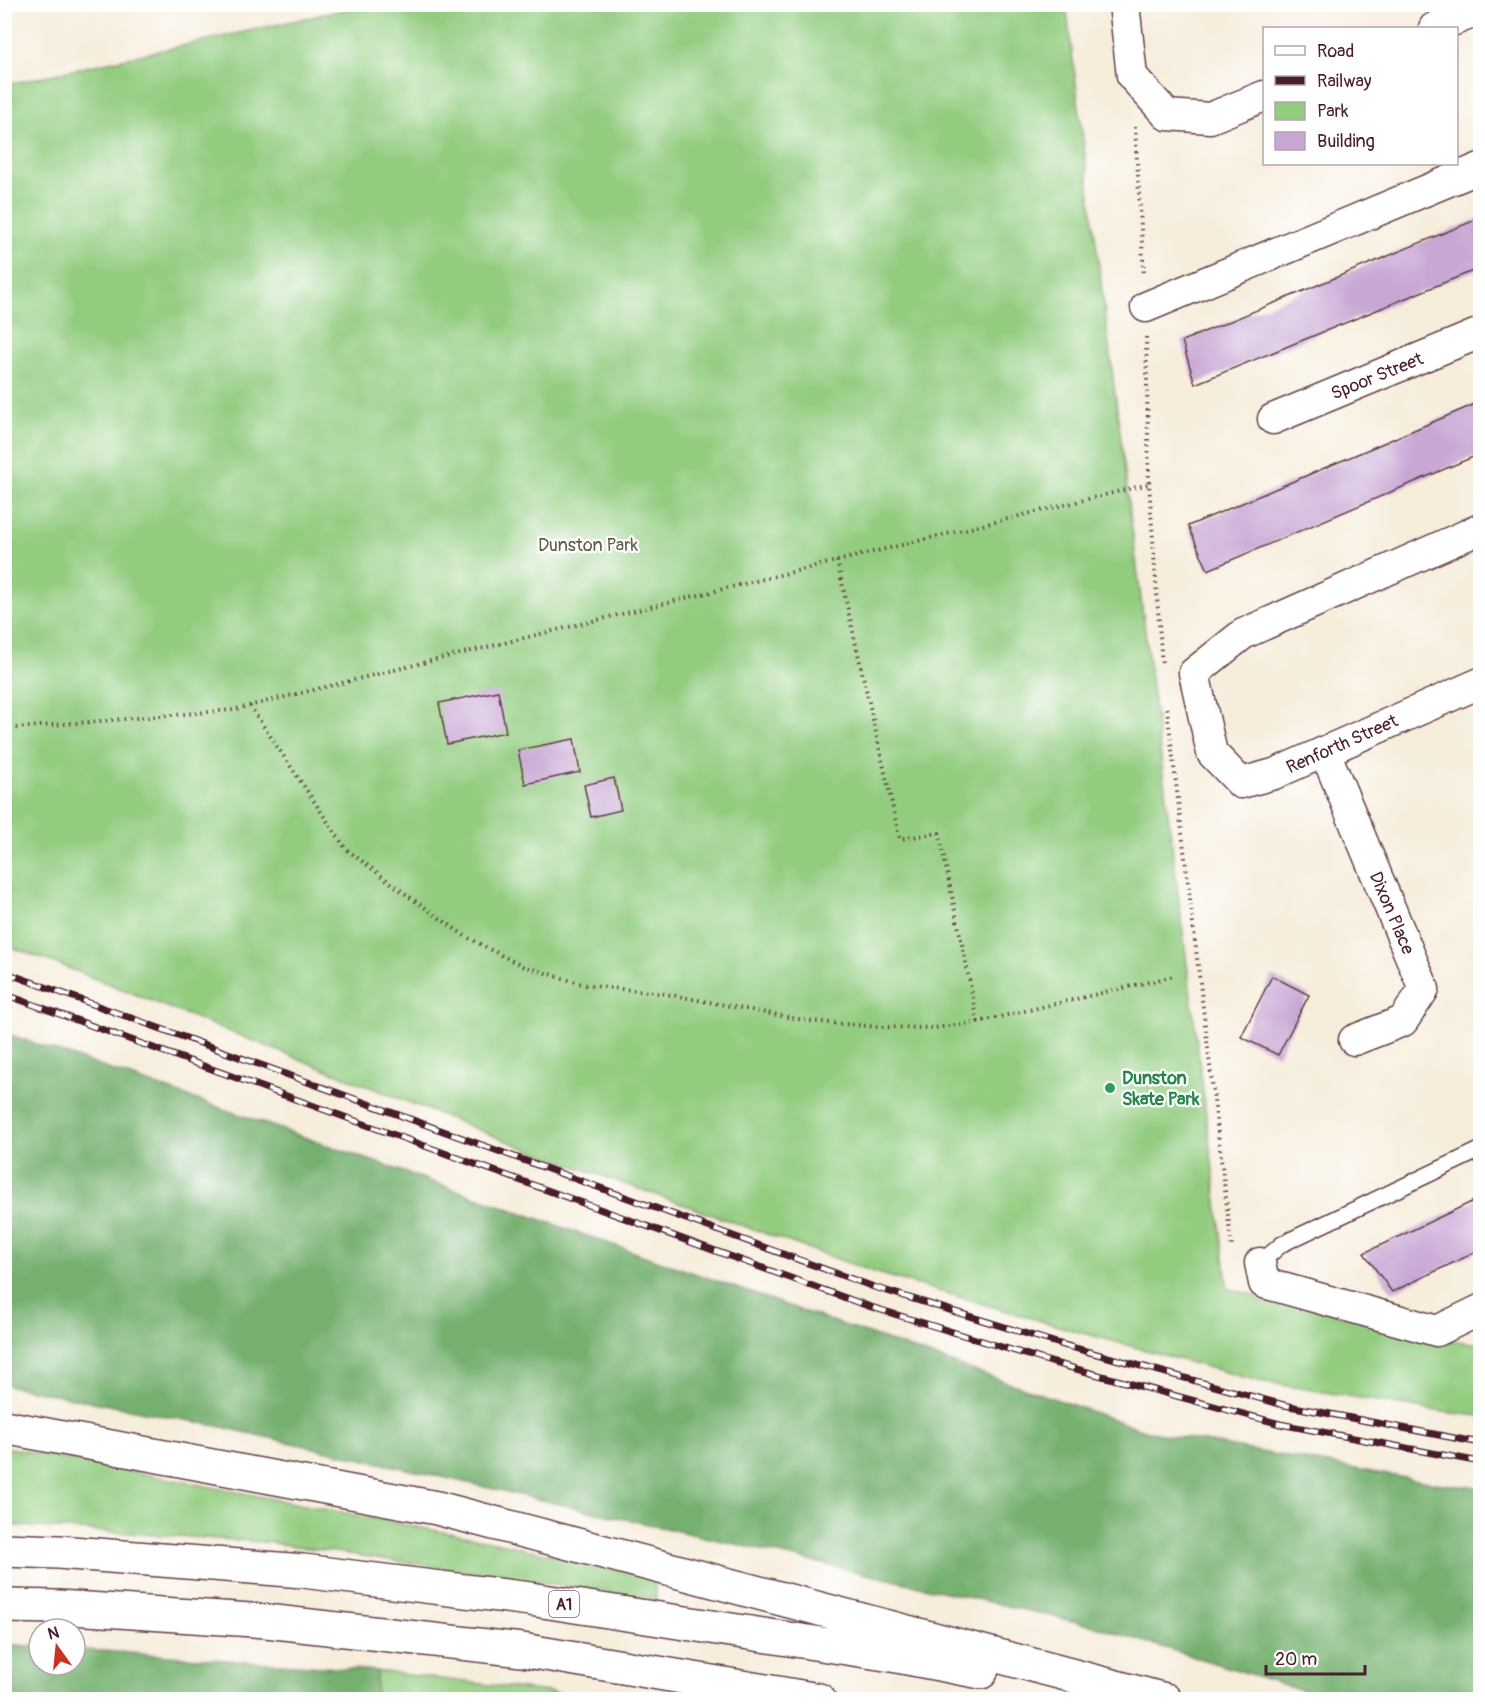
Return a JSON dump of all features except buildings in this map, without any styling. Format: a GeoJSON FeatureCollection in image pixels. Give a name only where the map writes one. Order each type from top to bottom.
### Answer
{"type":"FeatureCollection","features":[{"type":"Feature","properties":{"kind":"highway"},"geometry":{"type":"LineString","coordinates":[[4,1427],[437,1508],[1165,1700]]}},
{"type":"Feature","properties":{"kind":"highway","name":"A1"},"geometry":{"type":"LineString","coordinates":[[4,1550],[58,1551],[303,1571],[530,1599],[892,1654],[1118,1700]]}},
{"type":"Feature","properties":{"kind":"highway"},"geometry":{"type":"LineString","coordinates":[[4,1605],[266,1621],[475,1645],[533,1652],[819,1700]]}},
{"type":"Feature","properties":{"kind":"street"},"geometry":{"type":"LineString","coordinates":[[1124,4],[1132,76],[1167,115],[1210,118],[1263,96]]}},
{"type":"Feature","properties":{"kind":"street"},"geometry":{"type":"LineString","coordinates":[[1437,27],[1480,10]]}},
{"type":"Feature","properties":{"kind":"street"},"geometry":{"type":"LineString","coordinates":[[1146,307],[1480,168]]}},
{"type":"Feature","properties":{"kind":"street","name":"Spoor Street"},"geometry":{"type":"LineString","coordinates":[[1273,418],[1480,333]]}},
{"type":"Feature","properties":{"kind":"street","name":"Renforth Street"},"geometry":{"type":"LineString","coordinates":[[1480,529],[1243,634],[1194,673],[1212,753],[1241,783],[1274,774],[1480,683]]}},
{"type":"Feature","properties":{"kind":"street","name":"Dixon Place"},"geometry":{"type":"LineString","coordinates":[[1325,752],[1424,990],[1403,1021],[1354,1040]]}},
{"type":"Feature","properties":{"kind":"street"},"geometry":{"type":"LineString","coordinates":[[1260,1263],[1264,1283],[1437,1331],[1480,1310]]}},
{"type":"Feature","properties":{"kind":"lane"},"geometry":{"type":"LineString","coordinates":[[1260,1263],[1282,1244],[1480,1150]]}},
{"type":"Feature","properties":{"kind":"path"},"geometry":{"type":"LineString","coordinates":[[1132,76],[1146,307],[1149,484],[1162,671]]}},
{"type":"Feature","properties":{"kind":"path"},"geometry":{"type":"LineString","coordinates":[[4,729],[232,710],[1149,484]]}},
{"type":"Feature","properties":{"kind":"path"},"geometry":{"type":"LineString","coordinates":[[837,561],[900,839],[939,833],[978,1022]]}},
{"type":"Feature","properties":{"kind":"path"},"geometry":{"type":"LineString","coordinates":[[250,706],[346,849],[465,936],[522,966],[586,985],[666,994],[809,1020],[879,1027],[934,1028],[978,1022],[1174,975]]}},
{"type":"Feature","properties":{"kind":"path"},"geometry":{"type":"LineString","coordinates":[[1167,706],[1232,1253],[1260,1263]]}},
{"type":"Feature","properties":{"kind":"green space","name":"Dunston Park"},"geometry":{"type":"Polygon","coordinates":[[[365,5],[1066,5],[1228,1289],[1456,1341],[1480,1344],[1480,1416],[1443,1412],[1258,1381],[874,1272],[535,1152],[5,945],[5,85],[365,5]]]}},
{"type":"Feature","properties":{"kind":"green space"},"geometry":{"type":"Polygon","coordinates":[[[5,1033],[1150,1432],[1433,1483],[1480,1488],[1480,1699],[1331,1699],[1094,1626],[222,1427],[5,1385],[5,1033]]]}},
{"type":"Feature","properties":{"kind":"green space"},"geometry":{"type":"Polygon","coordinates":[[[4,1447],[500,1543],[654,1578],[656,1599],[267,1542],[5,1525],[4,1447]]]}},
{"type":"Feature","properties":{"kind":"green space"},"geometry":{"type":"Polygon","coordinates":[[[5,1644],[27,1646],[27,1677],[87,1677],[87,1650],[376,1671],[376,1699],[5,1699],[5,1644]]]}},
{"type":"Feature","properties":{"kind":"green space"},"geometry":{"type":"Polygon","coordinates":[[[376,1671],[606,1699],[376,1700],[376,1671]]]}},
{"type":"Feature","properties":{"kind":"railway"},"geometry":{"type":"LineString","coordinates":[[4,972],[874,1287],[1060,1344],[1284,1405],[1480,1443]]}},
{"type":"Feature","properties":{"kind":"railway"},"geometry":{"type":"LineString","coordinates":[[4,994],[868,1306],[1054,1363],[1280,1424],[1480,1462]]}},
{"type":"Feature","properties":{"kind":"place","name":"Dunston Skate Park"},"geometry":{"type":"Point","coordinates":[1110,1088]}}]}
